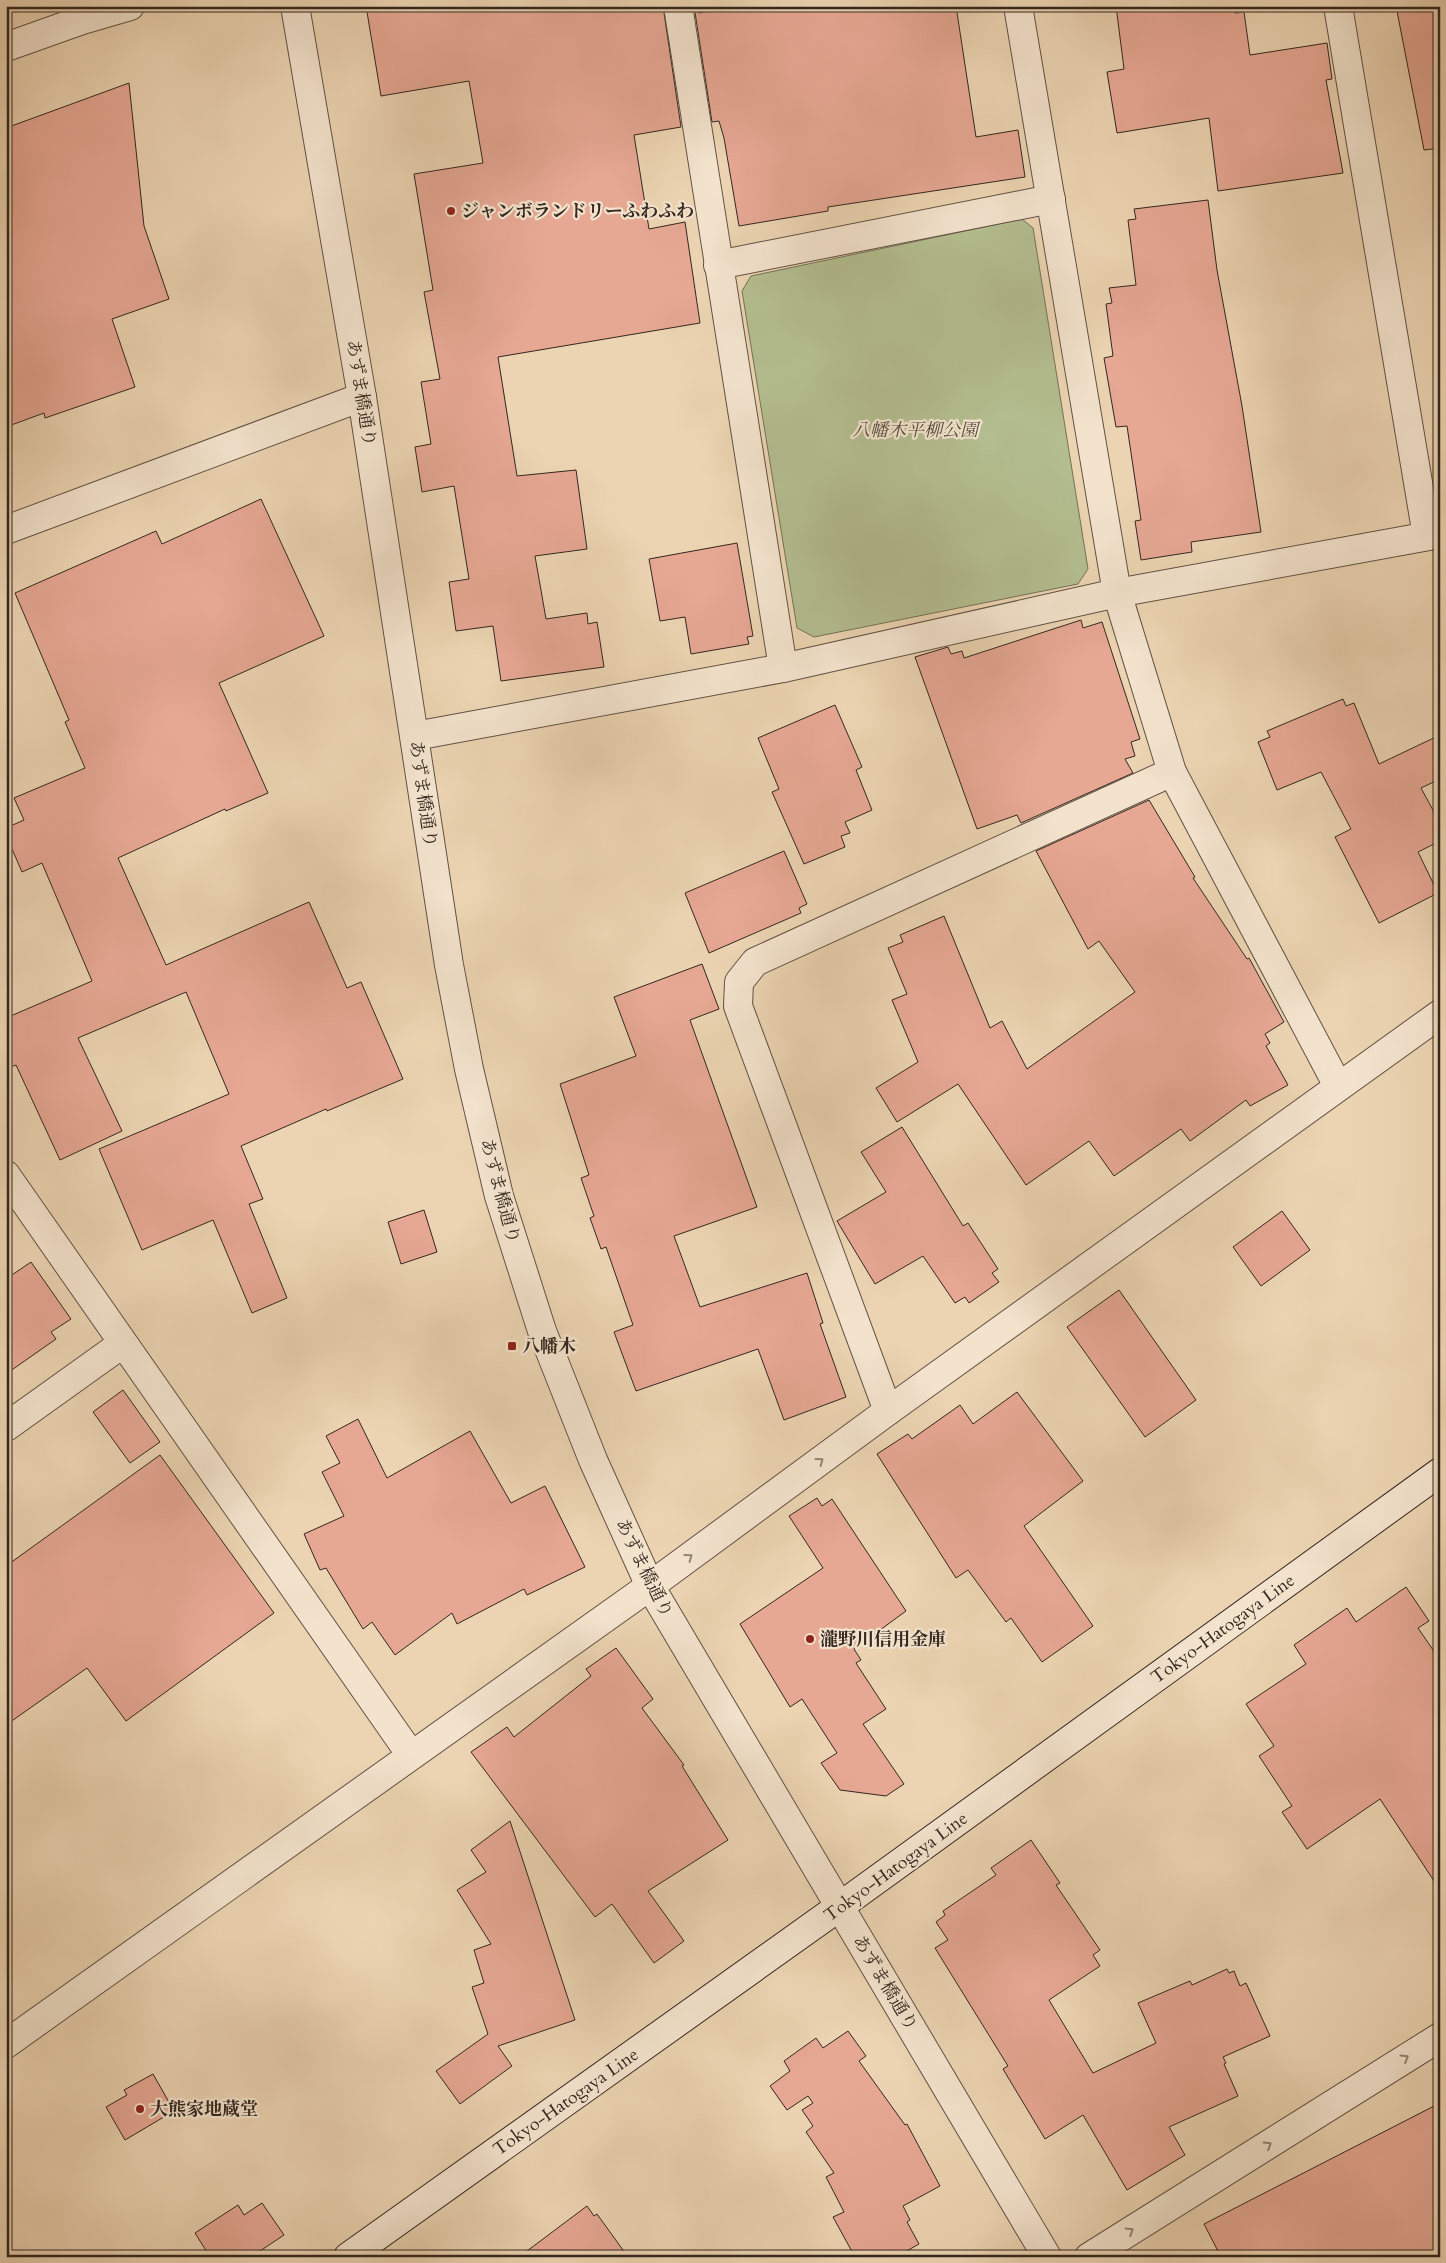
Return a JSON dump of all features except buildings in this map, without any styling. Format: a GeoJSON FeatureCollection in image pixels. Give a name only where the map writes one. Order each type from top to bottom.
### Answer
{"type":"FeatureCollection","features":[{"type":"Feature","properties":{"kind":"street"},"geometry":{"type":"LineString","coordinates":[[6,47],[82,20],[130,6]]}},
{"type":"Feature","properties":{"kind":"street","name":"あずま橋通り"},"geometry":{"type":"LineString","coordinates":[[295,6],[362,397],[449,965],[469,1069],[499,1196],[542,1331],[593,1460],[650,1586],[1047,2257]]}},
{"type":"Feature","properties":{"kind":"street"},"geometry":{"type":"LineString","coordinates":[[678,6],[783,668]]}},
{"type":"Feature","properties":{"kind":"street"},"geometry":{"type":"LineString","coordinates":[[1018,6],[1118,593],[1172,772],[1338,1086]]}},
{"type":"Feature","properties":{"kind":"street"},"geometry":{"type":"LineString","coordinates":[[415,736],[783,668],[1118,593],[1434,535],[1338,6]]}},
{"type":"Feature","properties":{"kind":"street"},"geometry":{"type":"LineString","coordinates":[[718,265],[1051,199]]}},
{"type":"Feature","properties":{"kind":"street"},"geometry":{"type":"LineString","coordinates":[[6,530],[362,397]]}},
{"type":"Feature","properties":{"kind":"street"},"geometry":{"type":"LineString","coordinates":[[888,1411],[738,1006],[739,982],[755,962],[1172,772]]}},
{"type":"Feature","properties":{"kind":"street"},"geometry":{"type":"LineString","coordinates":[[6,2044],[650,1586],[888,1411],[1440,1014]]}},
{"type":"Feature","properties":{"kind":"street"},"geometry":{"type":"LineString","coordinates":[[6,1175],[122,1344],[411,1755]]}},
{"type":"Feature","properties":{"kind":"street"},"geometry":{"type":"LineString","coordinates":[[6,1427],[122,1344]]}},
{"type":"Feature","properties":{"kind":"street","name":"Tokyo-Hatogaya Line"},"geometry":{"type":"LineString","coordinates":[[348,2257],[839,1907],[1440,1472]]}},
{"type":"Feature","properties":{"kind":"street"},"geometry":{"type":"LineString","coordinates":[[1089,2257],[1440,2037]]}},
{"type":"Feature","properties":{"kind":"green space","name":"八幡木平柳公園"},"geometry":{"type":"Polygon","coordinates":[[[1022,219],[1033,228],[1088,569],[1078,584],[814,637],[797,628],[742,291],[751,276],[1022,219]]]}},
{"type":"Feature","properties":{"kind":"place","name":"ジャンボランドリーふわふわ"},"geometry":{"type":"Point","coordinates":[451,211]}},
{"type":"Feature","properties":{"kind":"place","name":"八幡木"},"geometry":{"type":"Point","coordinates":[512,1346]}},
{"type":"Feature","properties":{"kind":"place","name":"瀧野川信用金庫"},"geometry":{"type":"Point","coordinates":[810,1639]}},
{"type":"Feature","properties":{"kind":"place","name":"大熊家地蔵堂"},"geometry":{"type":"Point","coordinates":[140,2109]}}]}
